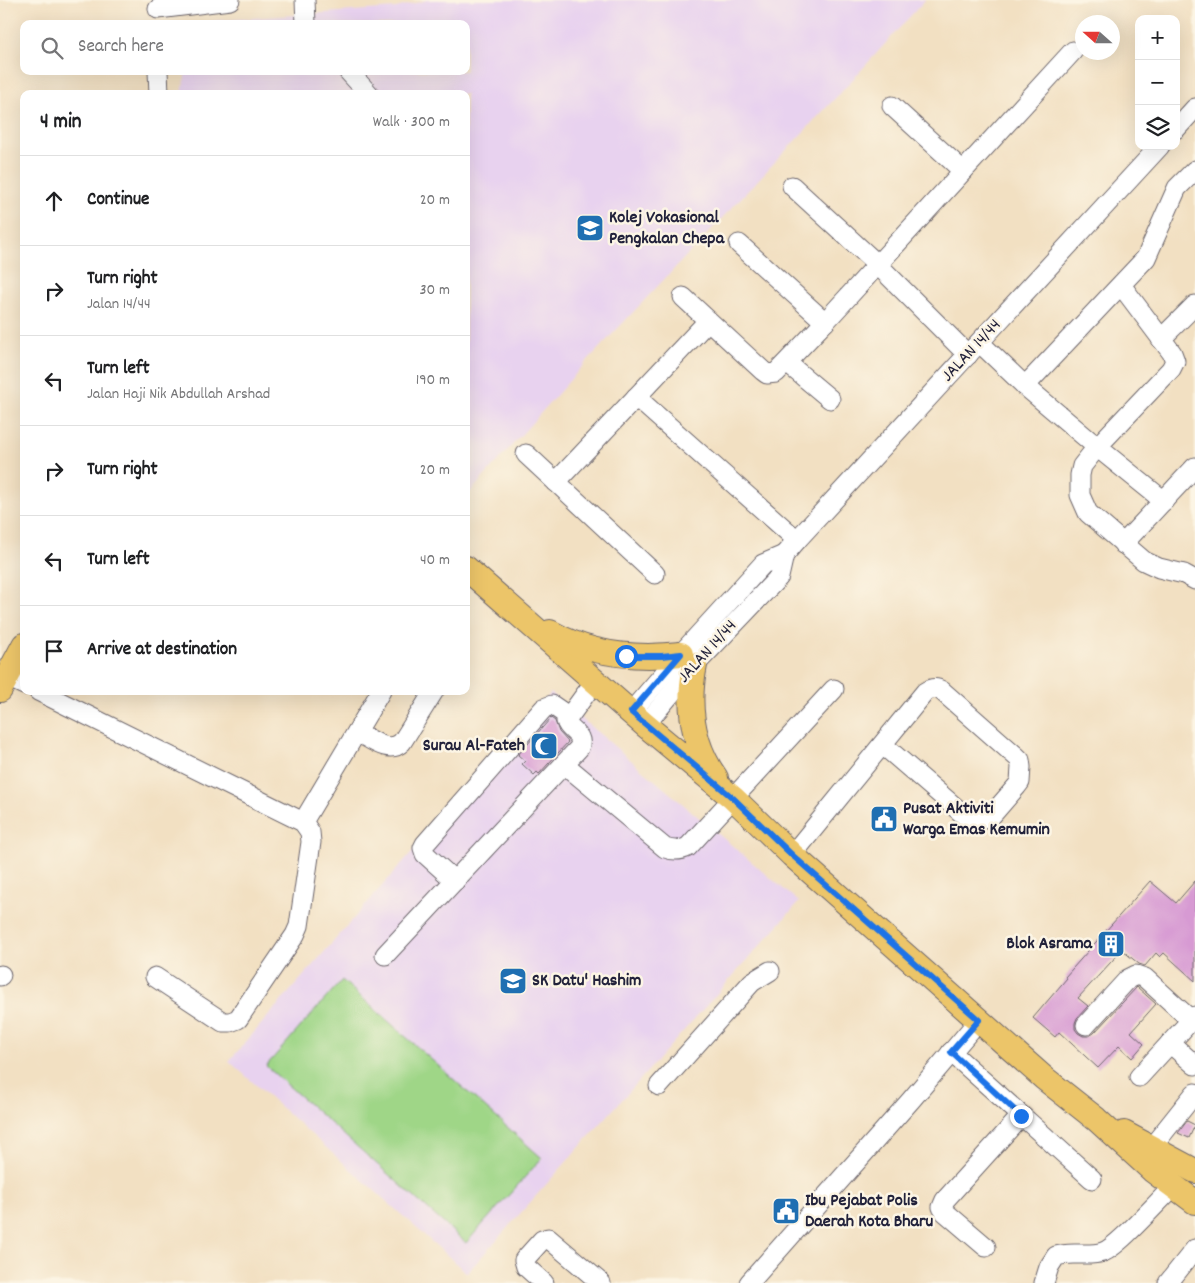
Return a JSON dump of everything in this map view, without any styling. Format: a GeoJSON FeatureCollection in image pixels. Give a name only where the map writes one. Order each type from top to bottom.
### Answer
{"type":"FeatureCollection","features":[{"type":"Feature","properties":{"kind":"main road"},"geometry":{"type":"LineString","coordinates":[[470,571],[638,719],[733,798],[792,855],[1044,1078],[1096,1119],[1152,1170],[1175,1185],[1195,1202]]}},
{"type":"Feature","properties":{"kind":"main road"},"geometry":{"type":"LineString","coordinates":[[509,605],[555,635],[590,648],[626,656],[688,659],[692,683],[692,720],[696,737],[710,770],[733,798]]}},
{"type":"Feature","properties":{"kind":"main road"},"geometry":{"type":"LineString","coordinates":[[10,684],[20,656]]}},
{"type":"Feature","properties":{"kind":"main road"},"geometry":{"type":"LineString","coordinates":[[1096,1119],[1195,1171]]}},
{"type":"Feature","properties":{"kind":"street"},"geometry":{"type":"LineString","coordinates":[[157,11],[230,0]]}},
{"type":"Feature","properties":{"kind":"street"},"geometry":{"type":"LineString","coordinates":[[305,0],[306,20]]}},
{"type":"Feature","properties":{"kind":"street"},"geometry":{"type":"LineString","coordinates":[[683,297],[767,374],[776,373],[825,322],[1072,51]]}},
{"type":"Feature","properties":{"kind":"street"},"geometry":{"type":"LineString","coordinates":[[158,75],[159,90]]}},
{"type":"Feature","properties":{"kind":"street"},"geometry":{"type":"LineString","coordinates":[[352,75],[365,90]]}},
{"type":"Feature","properties":{"kind":"street"},"geometry":{"type":"LineString","coordinates":[[892,106],[963,171]]}},
{"type":"Feature","properties":{"kind":"street"},"geometry":{"type":"LineString","coordinates":[[1180,125],[1195,108]]}},
{"type":"Feature","properties":{"kind":"street","name":"JALAN 14/44"},"geometry":{"type":"LineString","coordinates":[[638,719],[688,659],[779,577],[784,555],[797,540],[1156,150]]}},
{"type":"Feature","properties":{"kind":"street"},"geometry":{"type":"LineString","coordinates":[[1026,386],[1148,256],[1178,188],[1195,170]]}},
{"type":"Feature","properties":{"kind":"street"},"geometry":{"type":"LineString","coordinates":[[792,186],[974,349],[1026,386],[1164,501]]}},
{"type":"Feature","properties":{"kind":"street"},"geometry":{"type":"LineString","coordinates":[[740,244],[825,322]]}},
{"type":"Feature","properties":{"kind":"street"},"geometry":{"type":"LineString","coordinates":[[1121,285],[1172,353],[1175,361],[1174,365],[1097,447],[1082,466],[1080,495],[1088,513],[1149,564],[1184,574],[1195,580]]}},
{"type":"Feature","properties":{"kind":"street"},"geometry":{"type":"LineString","coordinates":[[1161,339],[1195,305]]}},
{"type":"Feature","properties":{"kind":"street"},"geometry":{"type":"LineString","coordinates":[[556,482],[708,321]]}},
{"type":"Feature","properties":{"kind":"street"},"geometry":{"type":"LineString","coordinates":[[787,363],[830,400]]}},
{"type":"Feature","properties":{"kind":"street"},"geometry":{"type":"LineString","coordinates":[[636,397],[797,540]]}},
{"type":"Feature","properties":{"kind":"street"},"geometry":{"type":"LineString","coordinates":[[526,454],[655,574]]}},
{"type":"Feature","properties":{"kind":"street"},"geometry":{"type":"LineString","coordinates":[[1124,544],[1195,467]]}},
{"type":"Feature","properties":{"kind":"street"},"geometry":{"type":"LineString","coordinates":[[386,954],[564,764],[580,744],[578,734],[566,724],[568,716],[596,681]]}},
{"type":"Feature","properties":{"kind":"street"},"geometry":{"type":"LineString","coordinates":[[792,855],[925,692],[934,688],[938,688],[1017,757],[1021,763],[1020,782],[990,816],[978,821],[970,820],[883,745]]}},
{"type":"Feature","properties":{"kind":"street"},"geometry":{"type":"LineString","coordinates":[[564,764],[665,848],[684,850],[834,689]]}},
{"type":"Feature","properties":{"kind":"street"},"geometry":{"type":"LineString","coordinates":[[303,822],[379,695]]}},
{"type":"Feature","properties":{"kind":"street"},"geometry":{"type":"LineString","coordinates":[[357,732],[385,746],[397,747],[431,695]]}},
{"type":"Feature","properties":{"kind":"street"},"geometry":{"type":"LineString","coordinates":[[64,696],[303,822],[310,832],[311,842],[299,926],[295,935],[238,1019],[223,1022],[155,977]]}},
{"type":"Feature","properties":{"kind":"street"},"geometry":{"type":"LineString","coordinates":[[455,881],[425,854],[423,848],[425,844],[544,708],[552,705],[568,716]]}},
{"type":"Feature","properties":{"kind":"street"},"geometry":{"type":"LineString","coordinates":[[659,1086],[752,982],[770,971]]}},
{"type":"Feature","properties":{"kind":"street"},"geometry":{"type":"LineString","coordinates":[[1086,1025],[1128,979],[1136,975],[1145,978],[1193,1018],[1139,1077]]}},
{"type":"Feature","properties":{"kind":"street"},"geometry":{"type":"LineString","coordinates":[[749,1283],[979,1020]]}},
{"type":"Feature","properties":{"kind":"street"},"geometry":{"type":"LineString","coordinates":[[1170,1043],[1195,1065]]}},
{"type":"Feature","properties":{"kind":"street"},"geometry":{"type":"LineString","coordinates":[[951,1052],[1092,1179]]}},
{"type":"Feature","properties":{"kind":"street"},"geometry":{"type":"LineString","coordinates":[[1152,1147],[1195,1093]]}},
{"type":"Feature","properties":{"kind":"street"},"geometry":{"type":"LineString","coordinates":[[986,1247],[945,1212],[942,1206],[945,1200],[1021,1116]]}},
{"type":"Feature","properties":{"kind":"street"},"geometry":{"type":"LineString","coordinates":[[1044,1283],[1056,1256],[1096,1254],[1112,1248],[1175,1185]]}},
{"type":"Feature","properties":{"kind":"street"},"geometry":{"type":"LineString","coordinates":[[544,1283],[526,1268],[524,1260],[542,1240],[548,1238],[601,1283]]}},
{"type":"Feature","properties":{"kind":"street"},"geometry":{"type":"LineString","coordinates":[[1168,1283],[1195,1249]]}},
{"type":"Feature","properties":{"kind":"shaded area","name":"Kolej Vokasional Pengkalan Chepa"},"geometry":{"type":"Polygon","coordinates":[[[427,0],[925,0],[843,90],[587,361],[470,493],[470,90],[183,90],[185,75],[470,75],[470,20],[226,20],[396,8],[427,0]]]}},
{"type":"Feature","properties":{"kind":"shaded area","name":"SK Datu' Hashim"},"geometry":{"type":"Polygon","coordinates":[[[551,693],[799,902],[467,1273],[229,1061],[551,693]]]}},
{"type":"Feature","properties":{"kind":"green space"},"geometry":{"type":"Polygon","coordinates":[[[342,980],[542,1158],[466,1243],[266,1066],[342,980]]]}},
{"type":"Feature","properties":{"kind":"building","name":"Surau Al-Fateh"},"geometry":{"type":"Polygon","coordinates":[[[551,718],[555,721],[559,732],[568,742],[539,774],[537,772],[534,775],[522,764],[525,761],[518,755],[551,718]]]}},
{"type":"Feature","properties":{"kind":"building"},"geometry":{"type":"Polygon","coordinates":[[[1150,881],[1176,903],[1195,881],[1195,981],[1164,953],[1160,957],[1156,953],[1145,966],[1139,964],[1122,950],[1078,998],[1088,1006],[1077,1018],[1075,1029],[1083,1036],[1089,1036],[1094,1033],[1137,987],[1156,1004],[1131,1032],[1144,1044],[1132,1058],[1119,1046],[1098,1068],[1059,1032],[1055,1037],[1033,1018],[1067,978],[1065,977],[1150,881]]]}},
{"type":"Feature","properties":{"kind":"building"},"geometry":{"type":"Polygon","coordinates":[[[1187,1121],[1195,1125],[1189,1138],[1178,1133],[1187,1121]]]}},
{"type":"Feature","properties":{"kind":"place","name":"Kolej Vokasional Pengkalan Chepa"},"geometry":{"type":"Point","coordinates":[590,228]}},
{"type":"Feature","properties":{"kind":"place","name":"Surau Al-Fateh"},"geometry":{"type":"Point","coordinates":[544,746]}},
{"type":"Feature","properties":{"kind":"place","name":"Pusat Aktiviti Warga Emas Kemumin"},"geometry":{"type":"Point","coordinates":[884,819]}},
{"type":"Feature","properties":{"kind":"place","name":"Blok Asrama"},"geometry":{"type":"Point","coordinates":[1111,944]}},
{"type":"Feature","properties":{"kind":"place","name":"SK Datu' Hashim"},"geometry":{"type":"Point","coordinates":[513,981]}},
{"type":"Feature","properties":{"kind":"place","name":"Ibu Pejabat Polis Daerah Kota Bharu"},"geometry":{"type":"Point","coordinates":[786,1211]}},
{"type":"Feature","properties":{"kind":"route"},"geometry":{"type":"LineString","coordinates":[[626,656],[681,654],[631,712],[733,798],[792,855],[979,1020],[951,1052],[1021,1116]]}}]}
